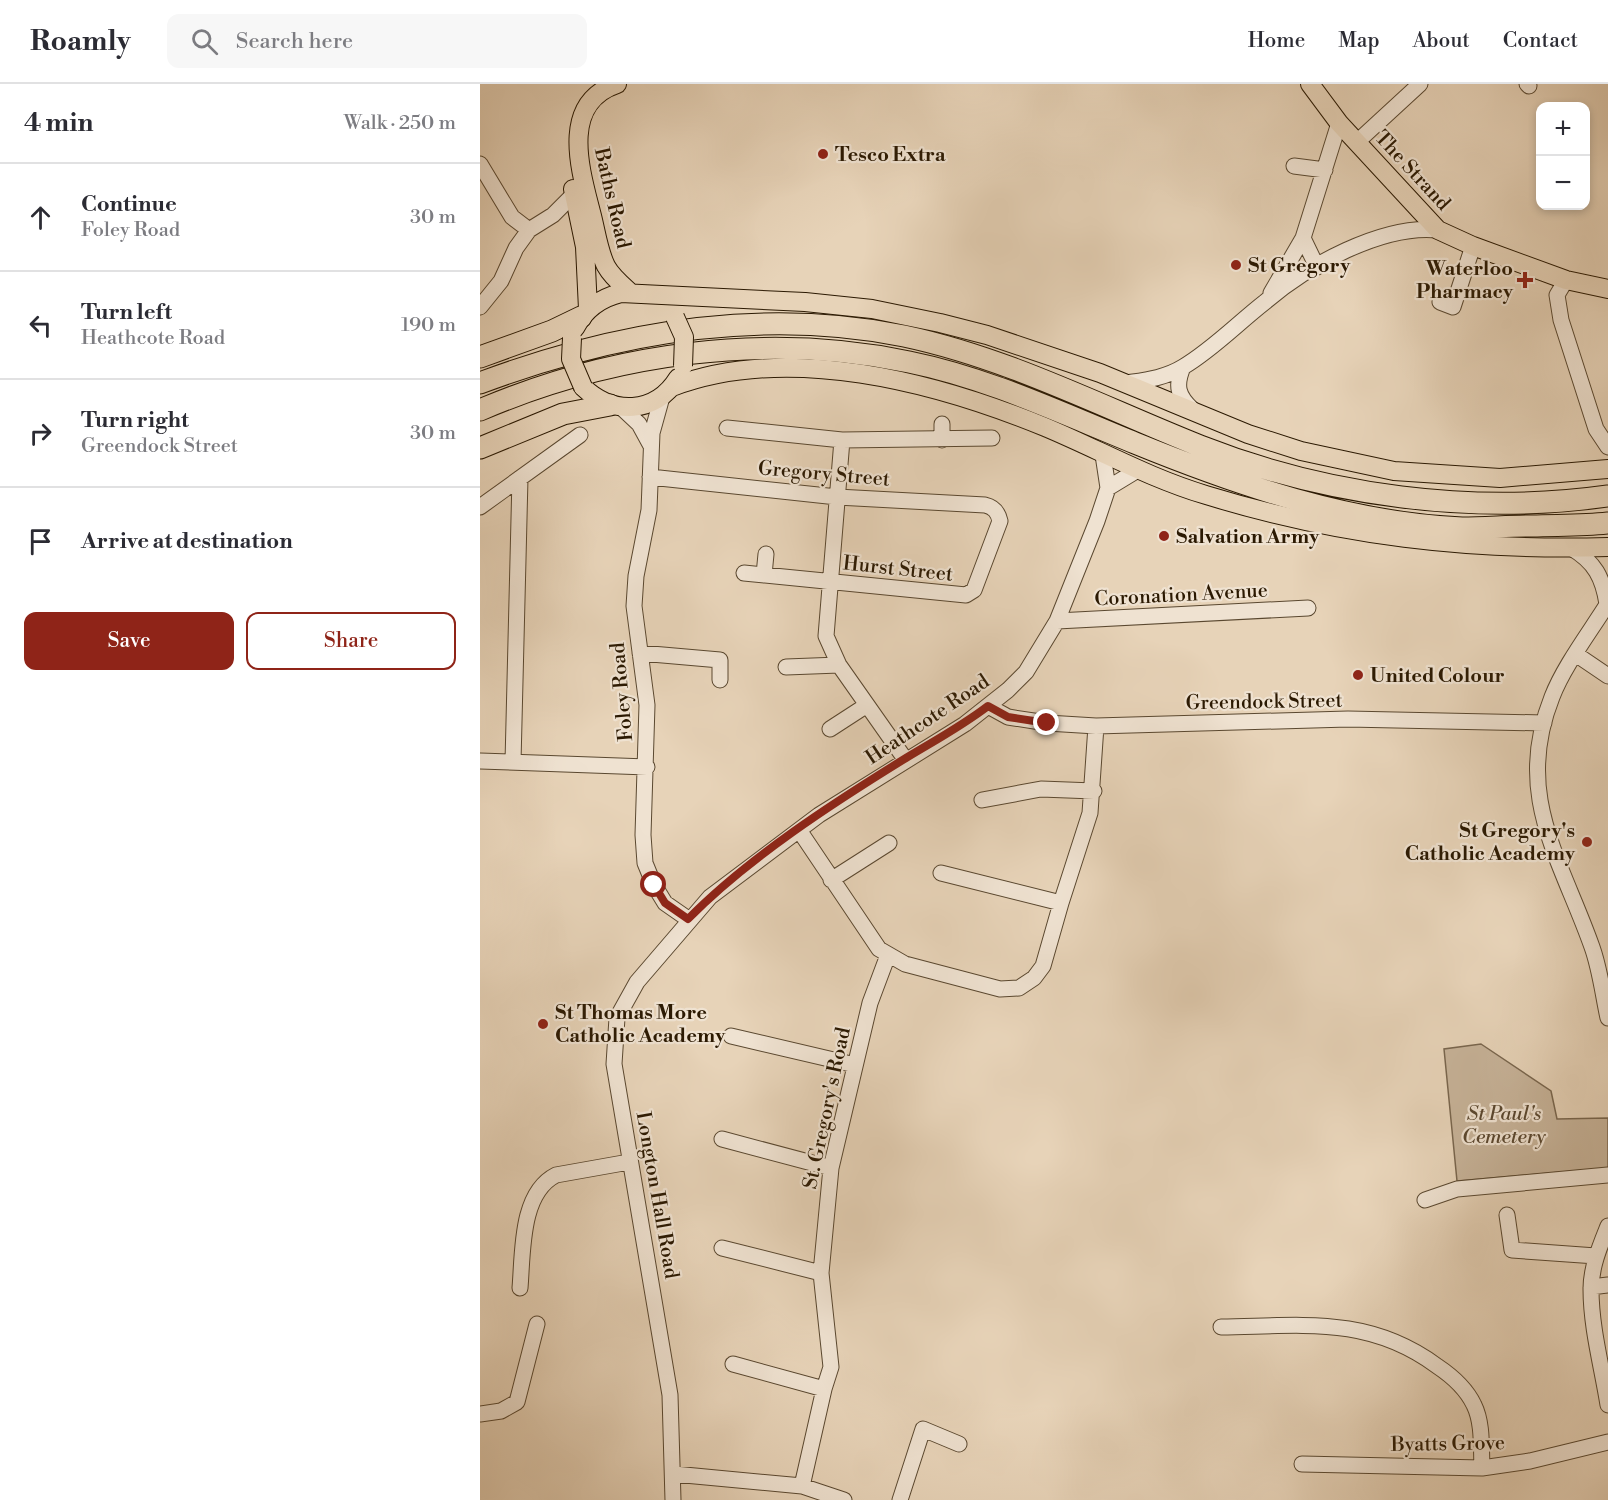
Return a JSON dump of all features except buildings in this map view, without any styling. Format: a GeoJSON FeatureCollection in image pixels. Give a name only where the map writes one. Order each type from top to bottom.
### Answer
{"type":"FeatureCollection","features":[{"type":"Feature","properties":{"kind":"highway"},"geometry":{"type":"LineString","coordinates":[[480,357],[552,331],[585,313]]}},
{"type":"Feature","properties":{"kind":"highway"},"geometry":{"type":"LineString","coordinates":[[480,383],[572,351],[640,336],[764,323],[804,324],[902,336],[950,348],[1029,374],[1202,447],[1316,481],[1446,501],[1524,504],[1608,496]]}},
{"type":"Feature","properties":{"kind":"highway"},"geometry":{"type":"LineString","coordinates":[[480,410],[540,386],[608,367],[641,361],[761,348],[842,352],[909,362],[970,378],[1220,476],[1282,496],[1323,506],[1390,519],[1461,528],[1608,523]]}},
{"type":"Feature","properties":{"kind":"highway"},"geometry":{"type":"LineString","coordinates":[[480,448],[563,414],[616,406]]}},
{"type":"Feature","properties":{"kind":"main road","name":"Baths Road"},"geometry":{"type":"LineString","coordinates":[[585,313],[588,274],[581,226],[567,161],[566,139],[574,108],[588,84]]}},
{"type":"Feature","properties":{"kind":"main road","name":"Baths Road"},"geometry":{"type":"LineString","coordinates":[[617,84],[600,92],[586,107],[581,118],[578,145],[587,195],[605,264],[610,273],[639,295]]}},
{"type":"Feature","properties":{"kind":"main road","name":"The Strand"},"geometry":{"type":"LineString","coordinates":[[1311,84],[1339,123],[1438,230],[1473,246],[1566,280],[1608,288]]}},
{"type":"Feature","properties":{"kind":"main road"},"geometry":{"type":"LineString","coordinates":[[639,295],[667,309],[675,318],[684,337],[683,366],[667,392]]}},
{"type":"Feature","properties":{"kind":"main road"},"geometry":{"type":"LineString","coordinates":[[1608,469],[1500,478],[1394,471],[1301,452],[1248,434],[1126,383],[987,335],[872,309],[805,302],[639,295],[611,296],[585,313],[572,338],[571,359],[583,387],[594,397],[616,406],[649,404],[667,392],[712,375],[747,370],[807,369],[856,374],[936,388],[987,404],[1103,454],[1136,471],[1206,495],[1294,519],[1372,536],[1539,549],[1608,548]]}},
{"type":"Feature","properties":{"kind":"street"},"geometry":{"type":"LineString","coordinates":[[1357,142],[1420,84]]}},
{"type":"Feature","properties":{"kind":"street"},"geometry":{"type":"LineString","coordinates":[[1266,301],[1303,238],[1339,123]]}},
{"type":"Feature","properties":{"kind":"street"},"geometry":{"type":"LineString","coordinates":[[480,164],[512,217],[529,230]]}},
{"type":"Feature","properties":{"kind":"street"},"geometry":{"type":"LineString","coordinates":[[1294,166],[1325,170]]}},
{"type":"Feature","properties":{"kind":"street"},"geometry":{"type":"LineString","coordinates":[[480,307],[501,281],[516,248],[529,230],[553,215],[574,194]]}},
{"type":"Feature","properties":{"kind":"street"},"geometry":{"type":"LineString","coordinates":[[553,215],[581,226]]}},
{"type":"Feature","properties":{"kind":"street"},"geometry":{"type":"LineString","coordinates":[[1126,383],[1156,379],[1183,368],[1266,301],[1317,267],[1367,242],[1411,230],[1438,230]]}},
{"type":"Feature","properties":{"kind":"street"},"geometry":{"type":"LineString","coordinates":[[1303,238],[1317,267]]}},
{"type":"Feature","properties":{"kind":"street"},"geometry":{"type":"LineString","coordinates":[[1440,302],[1453,307],[1473,246]]}},
{"type":"Feature","properties":{"kind":"street"},"geometry":{"type":"LineString","coordinates":[[1566,280],[1557,296],[1561,320],[1596,429],[1608,447]]}},
{"type":"Feature","properties":{"kind":"street"},"geometry":{"type":"LineString","coordinates":[[1183,368],[1178,386],[1183,400],[1192,409]]}},
{"type":"Feature","properties":{"kind":"street","name":"Foley Road"},"geometry":{"type":"LineString","coordinates":[[667,392],[656,411],[651,446],[649,510],[636,576],[634,606],[647,705],[647,767],[643,835],[645,863],[654,885],[665,903],[688,919]]}},
{"type":"Feature","properties":{"kind":"street"},"geometry":{"type":"LineString","coordinates":[[616,406],[639,424],[651,446]]}},
{"type":"Feature","properties":{"kind":"street"},"geometry":{"type":"LineString","coordinates":[[727,428],[744,423],[842,440],[942,432],[992,438]]}},
{"type":"Feature","properties":{"kind":"street"},"geometry":{"type":"LineString","coordinates":[[480,507],[580,435]]}},
{"type":"Feature","properties":{"kind":"street"},"geometry":{"type":"LineString","coordinates":[[842,440],[825,636],[839,664],[905,759]]}},
{"type":"Feature","properties":{"kind":"street","name":"Heathcote Road"},"geometry":{"type":"LineString","coordinates":[[688,919],[710,897],[747,867],[905,759],[964,723],[988,706],[1026,672],[1057,621],[1108,488],[1103,454]]}},
{"type":"Feature","properties":{"kind":"street"},"geometry":{"type":"LineString","coordinates":[[1108,488],[1136,471]]}},
{"type":"Feature","properties":{"kind":"street","name":"Gregory Street"},"geometry":{"type":"LineString","coordinates":[[650,477],[837,497],[985,505],[994,508]]}},
{"type":"Feature","properties":{"kind":"street"},"geometry":{"type":"LineString","coordinates":[[513,762],[520,478]]}},
{"type":"Feature","properties":{"kind":"street","name":"Hurst Street"},"geometry":{"type":"LineString","coordinates":[[744,573],[961,596],[970,594],[1000,521],[994,508]]}},
{"type":"Feature","properties":{"kind":"street"},"geometry":{"type":"LineString","coordinates":[[1571,549],[1589,560],[1596,568],[1605,588],[1608,603],[1552,696],[1538,752],[1538,785],[1545,829],[1592,948],[1608,1018]]}},
{"type":"Feature","properties":{"kind":"street"},"geometry":{"type":"LineString","coordinates":[[764,575],[766,554]]}},
{"type":"Feature","properties":{"kind":"street","name":"Coronation Avenue"},"geometry":{"type":"LineString","coordinates":[[1057,621],[1308,608]]}},
{"type":"Feature","properties":{"kind":"street"},"geometry":{"type":"LineString","coordinates":[[640,653],[720,660],[720,680]]}},
{"type":"Feature","properties":{"kind":"street"},"geometry":{"type":"LineString","coordinates":[[1576,655],[1608,676]]}},
{"type":"Feature","properties":{"kind":"street"},"geometry":{"type":"LineString","coordinates":[[786,667],[839,664]]}},
{"type":"Feature","properties":{"kind":"street"},"geometry":{"type":"LineString","coordinates":[[830,729],[867,705]]}},
{"type":"Feature","properties":{"kind":"street","name":"Greendock Street"},"geometry":{"type":"LineString","coordinates":[[988,706],[1008,717],[1047,723],[1096,726],[1348,719],[1544,723]]}},
{"type":"Feature","properties":{"kind":"street"},"geometry":{"type":"LineString","coordinates":[[799,830],[879,949],[905,964],[1000,988],[1019,988],[1034,978],[1044,966],[1060,903],[1090,813],[1094,791],[1096,726]]}},
{"type":"Feature","properties":{"kind":"street"},"geometry":{"type":"LineString","coordinates":[[480,761],[647,767]]}},
{"type":"Feature","properties":{"kind":"street"},"geometry":{"type":"LineString","coordinates":[[982,800],[1041,789],[1094,791]]}},
{"type":"Feature","properties":{"kind":"street"},"geometry":{"type":"LineString","coordinates":[[831,880],[889,843]]}},
{"type":"Feature","properties":{"kind":"street"},"geometry":{"type":"LineString","coordinates":[[940,873],[1060,903]]}},
{"type":"Feature","properties":{"kind":"street","name":"Longton Hall Road"},"geometry":{"type":"LineString","coordinates":[[673,1500],[670,1395],[614,1064],[617,1018],[637,982],[688,919]]}},
{"type":"Feature","properties":{"kind":"street","name":"St. Gregory's Road"},"geometry":{"type":"LineString","coordinates":[[802,1486],[831,1367],[821,1273],[831,1168],[870,1003],[888,955]]}},
{"type":"Feature","properties":{"kind":"street"},"geometry":{"type":"LineString","coordinates":[[731,1036],[855,1065]]}},
{"type":"Feature","properties":{"kind":"street"},"geometry":{"type":"LineString","coordinates":[[722,1139],[831,1168]]}},
{"type":"Feature","properties":{"kind":"street"},"geometry":{"type":"LineString","coordinates":[[520,1288],[526,1216],[546,1180],[556,1175],[629,1162]]}},
{"type":"Feature","properties":{"kind":"street"},"geometry":{"type":"LineString","coordinates":[[1425,1200],[1457,1189],[1608,1175]]}},
{"type":"Feature","properties":{"kind":"street"},"geometry":{"type":"LineString","coordinates":[[1507,1215],[1512,1250],[1596,1256]]}},
{"type":"Feature","properties":{"kind":"street"},"geometry":{"type":"LineString","coordinates":[[1608,1226],[1596,1256],[1591,1287],[1608,1405]]}},
{"type":"Feature","properties":{"kind":"street"},"geometry":{"type":"LineString","coordinates":[[722,1248],[821,1273]]}},
{"type":"Feature","properties":{"kind":"street"},"geometry":{"type":"LineString","coordinates":[[1591,1287],[1608,1285]]}},
{"type":"Feature","properties":{"kind":"street"},"geometry":{"type":"LineString","coordinates":[[1221,1327],[1338,1326],[1373,1333],[1423,1355],[1465,1389],[1475,1406],[1479,1420],[1482,1468]]}},
{"type":"Feature","properties":{"kind":"street"},"geometry":{"type":"LineString","coordinates":[[480,1414],[501,1411],[517,1402],[531,1332]]}},
{"type":"Feature","properties":{"kind":"street"},"geometry":{"type":"LineString","coordinates":[[733,1364],[824,1389]]}},
{"type":"Feature","properties":{"kind":"street"},"geometry":{"type":"LineString","coordinates":[[900,1500],[922,1429],[959,1444]]}},
{"type":"Feature","properties":{"kind":"street","name":"Byatts Grove"},"geometry":{"type":"LineString","coordinates":[[1302,1464],[1322,1456],[1482,1468],[1530,1461],[1608,1442]]}},
{"type":"Feature","properties":{"kind":"street"},"geometry":{"type":"LineString","coordinates":[[674,1474],[802,1486],[844,1500]]}},
{"type":"Feature","properties":{"kind":"green space","name":"St Paul's Cemetery"},"geometry":{"type":"Polygon","coordinates":[[[1481,1044],[1551,1091],[1557,1119],[1608,1118],[1608,1168],[1457,1181],[1444,1049],[1481,1044]]]}},
{"type":"Feature","properties":{"kind":"place","name":"Tesco Extra"},"geometry":{"type":"Point","coordinates":[823,154]}},
{"type":"Feature","properties":{"kind":"place","name":"St Gregory"},"geometry":{"type":"Point","coordinates":[1236,265]}},
{"type":"Feature","properties":{"kind":"place","name":"Waterloo Pharmacy"},"geometry":{"type":"Point","coordinates":[1525,280]}},
{"type":"Feature","properties":{"kind":"place","name":"Salvation Army"},"geometry":{"type":"Point","coordinates":[1164,536]}},
{"type":"Feature","properties":{"kind":"place","name":"United Colour"},"geometry":{"type":"Point","coordinates":[1358,675]}},
{"type":"Feature","properties":{"kind":"place","name":"St Gregory's Catholic Academy"},"geometry":{"type":"Point","coordinates":[1587,842]}},
{"type":"Feature","properties":{"kind":"place","name":"St Thomas More Catholic Academy"},"geometry":{"type":"Point","coordinates":[543,1024]}},
{"type":"Feature","properties":{"kind":"route"},"geometry":{"type":"LineString","coordinates":[[654,885],[665,903],[688,919],[710,897],[747,867],[819,815],[988,706],[1008,717],[1047,723]]}}]}
